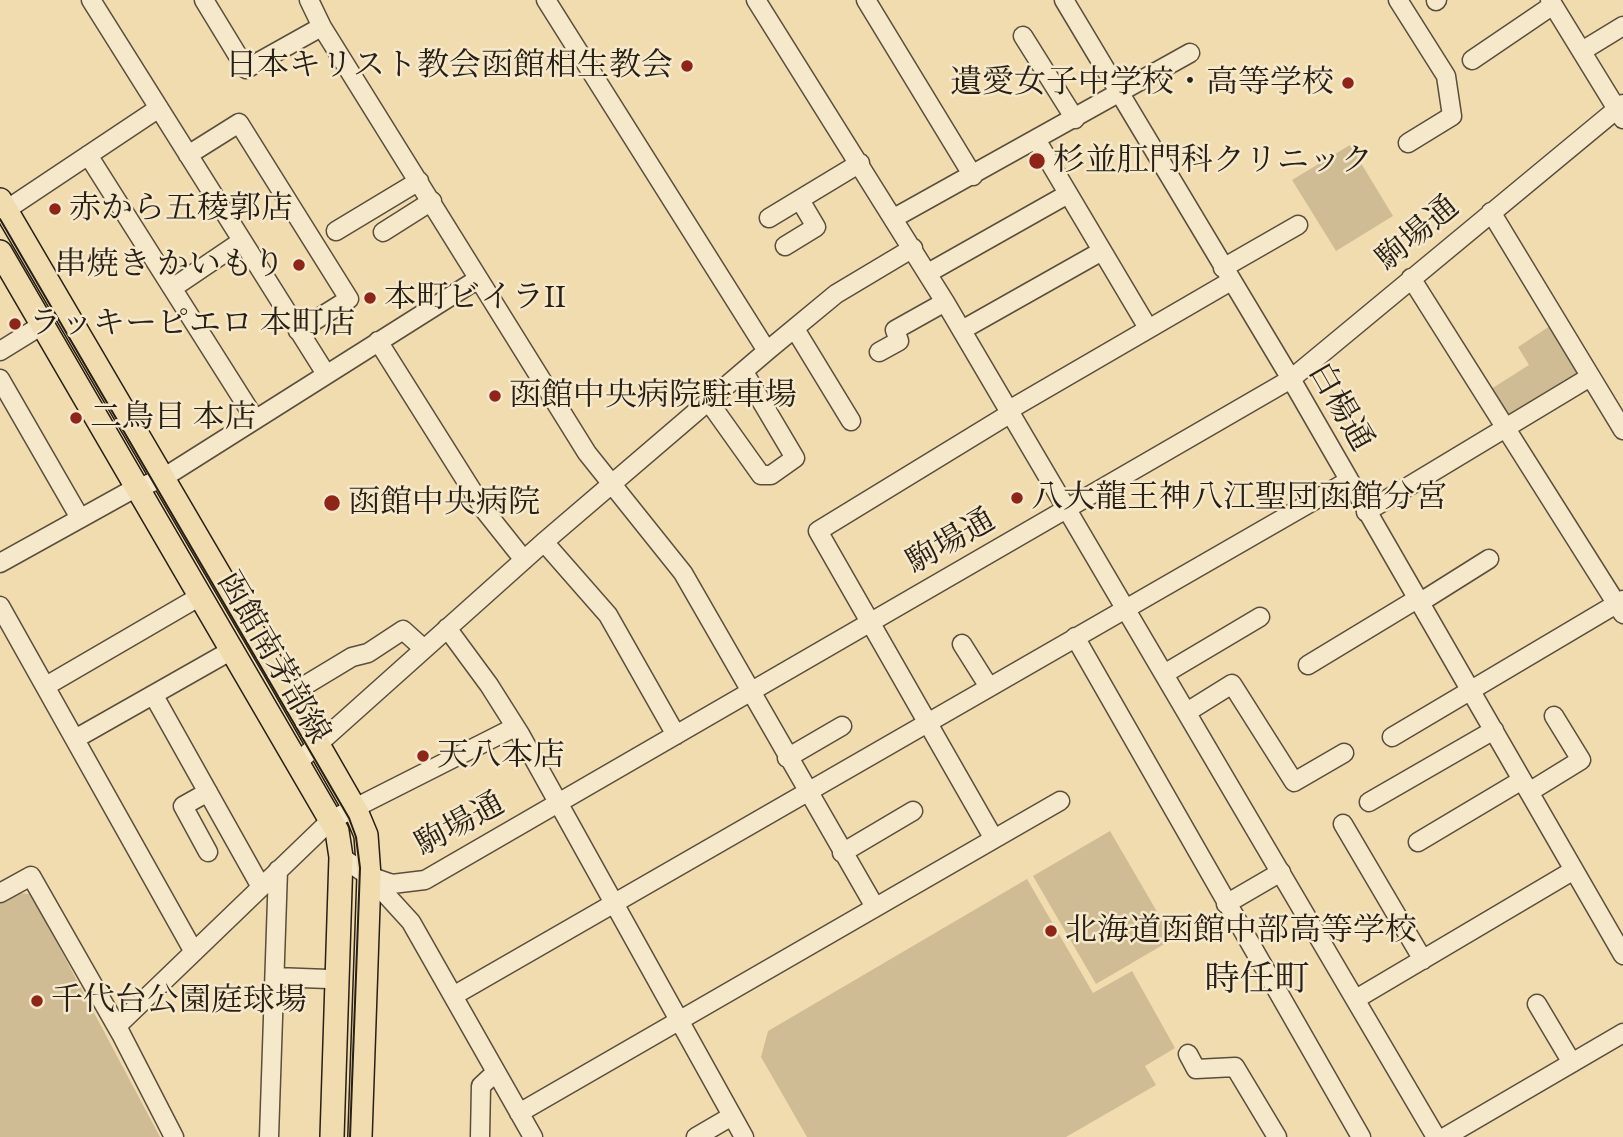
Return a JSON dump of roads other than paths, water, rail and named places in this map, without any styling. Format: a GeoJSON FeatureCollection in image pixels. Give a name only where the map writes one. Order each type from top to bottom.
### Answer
{"type":"FeatureCollection","features":[{"type":"Feature","properties":{"kind":"main road"},"geometry":{"type":"LineString","coordinates":[[3,205],[318,744],[355,809],[366,835],[369,876],[359,1137]]}},
{"type":"Feature","properties":{"kind":"main road","name":"函館南茅部線"},"geometry":{"type":"LineString","coordinates":[[0,252],[298,762],[341,841],[332,1137]]}},
{"type":"Feature","properties":{"kind":"street"},"geometry":{"type":"LineString","coordinates":[[91,0],[326,374]]}},
{"type":"Feature","properties":{"kind":"street"},"geometry":{"type":"LineString","coordinates":[[204,0],[246,69],[314,31]]}},
{"type":"Feature","properties":{"kind":"street"},"geometry":{"type":"LineString","coordinates":[[309,0],[322,27],[478,279],[611,487],[683,573],[875,907]]}},
{"type":"Feature","properties":{"kind":"street"},"geometry":{"type":"LineString","coordinates":[[546,0],[768,351]]}},
{"type":"Feature","properties":{"kind":"street"},"geometry":{"type":"LineString","coordinates":[[756,0],[928,273],[1436,1137]]}},
{"type":"Feature","properties":{"kind":"street"},"geometry":{"type":"LineString","coordinates":[[866,0],[973,176]]}},
{"type":"Feature","properties":{"kind":"street","name":"白楊通"},"geometry":{"type":"LineString","coordinates":[[1064,0],[1291,379],[1623,955]]}},
{"type":"Feature","properties":{"kind":"street"},"geometry":{"type":"LineString","coordinates":[[1398,0],[1446,76],[1452,116],[1408,143]]}},
{"type":"Feature","properties":{"kind":"street"},"geometry":{"type":"LineString","coordinates":[[1472,60],[1552,3],[1621,110]]}},
{"type":"Feature","properties":{"kind":"street"},"geometry":{"type":"LineString","coordinates":[[1582,51],[1623,26]]}},
{"type":"Feature","properties":{"kind":"street"},"geometry":{"type":"LineString","coordinates":[[1023,36],[1075,119]]}},
{"type":"Feature","properties":{"kind":"street"},"geometry":{"type":"LineString","coordinates":[[894,218],[1037,141],[1190,53]]}},
{"type":"Feature","properties":{"kind":"street"},"geometry":{"type":"LineString","coordinates":[[3,205],[88,155],[159,108]]}},
{"type":"Feature","properties":{"kind":"street","name":"駒場通"},"geometry":{"type":"LineString","coordinates":[[369,876],[392,884],[425,880],[751,694],[1291,379],[1491,212],[1621,110]]}},
{"type":"Feature","properties":{"kind":"street"},"geometry":{"type":"LineString","coordinates":[[188,155],[239,123],[349,299],[298,331]]}},
{"type":"Feature","properties":{"kind":"street"},"geometry":{"type":"LineString","coordinates":[[1037,141],[1148,328]]}},
{"type":"Feature","properties":{"kind":"street"},"geometry":{"type":"LineString","coordinates":[[88,155],[174,287],[255,419]]}},
{"type":"Feature","properties":{"kind":"street"},"geometry":{"type":"LineString","coordinates":[[769,218],[860,163]]}},
{"type":"Feature","properties":{"kind":"street"},"geometry":{"type":"LineString","coordinates":[[336,231],[419,181]]}},
{"type":"Feature","properties":{"kind":"street"},"geometry":{"type":"LineString","coordinates":[[928,273],[1068,194]]}},
{"type":"Feature","properties":{"kind":"street"},"geometry":{"type":"LineString","coordinates":[[785,246],[816,227],[800,200]]}},
{"type":"Feature","properties":{"kind":"street"},"geometry":{"type":"LineString","coordinates":[[383,232],[432,201]]}},
{"type":"Feature","properties":{"kind":"street"},"geometry":{"type":"LineString","coordinates":[[1491,212],[1623,430]]}},
{"type":"Feature","properties":{"kind":"street"},"geometry":{"type":"LineString","coordinates":[[994,839],[818,531],[1148,328],[1298,225]]}},
{"type":"Feature","properties":{"kind":"street"},"geometry":{"type":"LineString","coordinates":[[174,287],[242,241]]}},
{"type":"Feature","properties":{"kind":"street"},"geometry":{"type":"LineString","coordinates":[[298,762],[544,541],[836,294],[913,248]]}},
{"type":"Feature","properties":{"kind":"street"},"geometry":{"type":"LineString","coordinates":[[962,330],[1102,251]]}},
{"type":"Feature","properties":{"kind":"street"},"geometry":{"type":"LineString","coordinates":[[1392,737],[1621,606],[1411,278]]}},
{"type":"Feature","properties":{"kind":"street"},"geometry":{"type":"LineString","coordinates":[[0,563],[139,488],[163,478],[478,279]]}},
{"type":"Feature","properties":{"kind":"street"},"geometry":{"type":"LineString","coordinates":[[879,352],[899,341],[895,330],[945,302]]}},
{"type":"Feature","properties":{"kind":"street"},"geometry":{"type":"LineString","coordinates":[[795,329],[851,421]]}},
{"type":"Feature","properties":{"kind":"street"},"geometry":{"type":"LineString","coordinates":[[0,351],[34,330]]}},
{"type":"Feature","properties":{"kind":"street"},"geometry":{"type":"LineString","coordinates":[[378,341],[485,511],[524,560]]}},
{"type":"Feature","properties":{"kind":"street"},"geometry":{"type":"LineString","coordinates":[[709,402],[761,475],[771,475],[795,458],[744,372]]}},
{"type":"Feature","properties":{"kind":"street"},"geometry":{"type":"LineString","coordinates":[[1366,512],[1590,377]]}},
{"type":"Feature","properties":{"kind":"street"},"geometry":{"type":"LineString","coordinates":[[0,379],[80,519]]}},
{"type":"Feature","properties":{"kind":"street"},"geometry":{"type":"LineString","coordinates":[[453,996],[1348,481]]}},
{"type":"Feature","properties":{"kind":"street"},"geometry":{"type":"LineString","coordinates":[[544,541],[608,615],[676,735]]}},
{"type":"Feature","properties":{"kind":"street"},"geometry":{"type":"LineString","coordinates":[[1308,666],[1489,559]]}},
{"type":"Feature","properties":{"kind":"street"},"geometry":{"type":"LineString","coordinates":[[46,686],[192,601]]}},
{"type":"Feature","properties":{"kind":"street"},"geometry":{"type":"LineString","coordinates":[[0,607],[194,952]]}},
{"type":"Feature","properties":{"kind":"street"},"geometry":{"type":"LineString","coordinates":[[1164,674],[1260,617]]}},
{"type":"Feature","properties":{"kind":"street"},"geometry":{"type":"LineString","coordinates":[[447,628],[489,685],[515,727],[744,1137]]}},
{"type":"Feature","properties":{"kind":"street"},"geometry":{"type":"LineString","coordinates":[[289,695],[352,657],[368,653],[403,630],[424,649]]}},
{"type":"Feature","properties":{"kind":"street"},"geometry":{"type":"LineString","coordinates":[[1075,637],[1361,1137]]}},
{"type":"Feature","properties":{"kind":"street"},"geometry":{"type":"LineString","coordinates":[[962,644],[989,687]]}},
{"type":"Feature","properties":{"kind":"street"},"geometry":{"type":"LineString","coordinates":[[75,739],[232,650]]}},
{"type":"Feature","properties":{"kind":"street"},"geometry":{"type":"LineString","coordinates":[[1187,712],[1232,684],[1294,782],[1343,753]]}},
{"type":"Feature","properties":{"kind":"street"},"geometry":{"type":"LineString","coordinates":[[154,696],[261,887]]}},
{"type":"Feature","properties":{"kind":"street"},"geometry":{"type":"LineString","coordinates":[[1418,842],[1581,760],[1554,716]]}},
{"type":"Feature","properties":{"kind":"street"},"geometry":{"type":"LineString","coordinates":[[788,758],[842,726]]}},
{"type":"Feature","properties":{"kind":"street"},"geometry":{"type":"LineString","coordinates":[[117,1026],[331,820],[515,727]]}},
{"type":"Feature","properties":{"kind":"street"},"geometry":{"type":"LineString","coordinates":[[1369,802],[1494,730]]}},
{"type":"Feature","properties":{"kind":"street"},"geometry":{"type":"LineString","coordinates":[[208,792],[183,806],[208,852]]}},
{"type":"Feature","properties":{"kind":"street"},"geometry":{"type":"LineString","coordinates":[[520,1113],[1060,801]]}},
{"type":"Feature","properties":{"kind":"street"},"geometry":{"type":"LineString","coordinates":[[842,853],[913,811]]}},
{"type":"Feature","properties":{"kind":"street"},"geometry":{"type":"LineString","coordinates":[[1343,824],[1423,960]]}},
{"type":"Feature","properties":{"kind":"street"},"geometry":{"type":"LineString","coordinates":[[341,857],[369,876],[411,922],[533,1137]]}},
{"type":"Feature","properties":{"kind":"street"},"geometry":{"type":"LineString","coordinates":[[269,1137],[278,870]]}},
{"type":"Feature","properties":{"kind":"street"},"geometry":{"type":"LineString","coordinates":[[1356,999],[1574,870]]}},
{"type":"Feature","properties":{"kind":"street"},"geometry":{"type":"LineString","coordinates":[[1226,904],[1281,872]]}},
{"type":"Feature","properties":{"kind":"street"},"geometry":{"type":"LineString","coordinates":[[0,893],[31,876],[117,1026],[174,1137]]}},
{"type":"Feature","properties":{"kind":"street"},"geometry":{"type":"LineString","coordinates":[[275,977],[328,979]]}},
{"type":"Feature","properties":{"kind":"street"},"geometry":{"type":"LineString","coordinates":[[1537,1004],[1572,1063]]}},
{"type":"Feature","properties":{"kind":"street"},"geometry":{"type":"LineString","coordinates":[[1445,1137],[1623,1033]]}},
{"type":"Feature","properties":{"kind":"street"},"geometry":{"type":"LineString","coordinates":[[1188,1054],[1196,1069],[1235,1067],[1277,1137]]}},
{"type":"Feature","properties":{"kind":"street"},"geometry":{"type":"LineString","coordinates":[[480,1137],[481,1086],[496,1072]]}},
{"type":"Feature","properties":{"kind":"street"},"geometry":{"type":"LineString","coordinates":[[696,1137],[732,1116]]}},
{"type":"Feature","properties":{"kind":"tram line"},"geometry":{"type":"LineString","coordinates":[[0,219],[349,818],[356,837],[360,868],[350,1137]]}},
{"type":"Feature","properties":{"kind":"place","name":"日本キリスト教会函館相生教会"},"geometry":{"type":"Point","coordinates":[687,66]}},
{"type":"Feature","properties":{"kind":"place","name":"遺愛女子中学校・高等学校"},"geometry":{"type":"Point","coordinates":[1348,83]}},
{"type":"Feature","properties":{"kind":"place","name":"杉並肛門科クリニック"},"geometry":{"type":"Point","coordinates":[1037,161]}},
{"type":"Feature","properties":{"kind":"place","name":"赤から五稜郭店"},"geometry":{"type":"Point","coordinates":[55,209]}},
{"type":"Feature","properties":{"kind":"place","name":"串焼き かいもり"},"geometry":{"type":"Point","coordinates":[299,265]}},
{"type":"Feature","properties":{"kind":"place","name":"本町ビイラII"},"geometry":{"type":"Point","coordinates":[370,298]}},
{"type":"Feature","properties":{"kind":"place","name":"ラッキーピエロ 本町店"},"geometry":{"type":"Point","coordinates":[15,324]}},
{"type":"Feature","properties":{"kind":"place","name":"函館中央病院駐車場"},"geometry":{"type":"Point","coordinates":[495,396]}},
{"type":"Feature","properties":{"kind":"place","name":"二鳥目 本店"},"geometry":{"type":"Point","coordinates":[76,418]}},
{"type":"Feature","properties":{"kind":"place","name":"八大龍王神八江聖団函館分宮"},"geometry":{"type":"Point","coordinates":[1017,498]}},
{"type":"Feature","properties":{"kind":"place","name":"函館中央病院"},"geometry":{"type":"Point","coordinates":[332,503]}},
{"type":"Feature","properties":{"kind":"place","name":"天八本店"},"geometry":{"type":"Point","coordinates":[423,756]}},
{"type":"Feature","properties":{"kind":"place","name":"北海道函館中部高等学校"},"geometry":{"type":"Point","coordinates":[1051,931]}},
{"type":"Feature","properties":{"kind":"place","name":"千代台公園庭球場"},"geometry":{"type":"Point","coordinates":[37,1001]}},
{"type":"Feature","properties":{"kind":"district","name":"時任町"},"geometry":{"type":"Point","coordinates":[1257,980]}}]}
